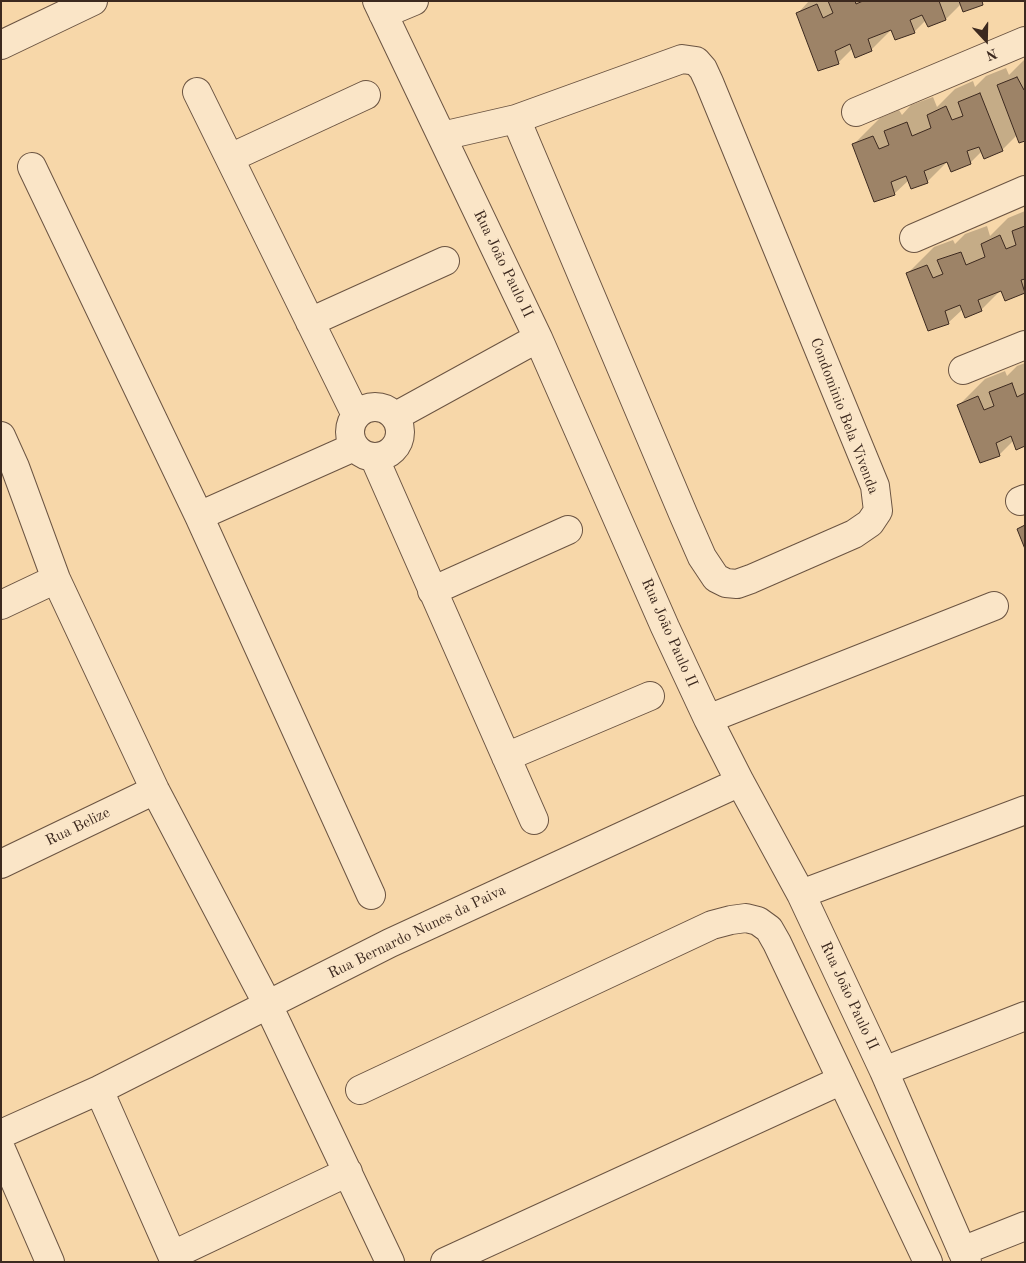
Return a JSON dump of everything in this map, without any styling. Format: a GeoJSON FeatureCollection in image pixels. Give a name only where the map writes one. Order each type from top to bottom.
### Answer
{"type":"FeatureCollection","features":[{"type":"Feature","properties":{"kind":"street"},"geometry":{"type":"LineString","coordinates":[[1,45],[93,1]]}},
{"type":"Feature","properties":{"kind":"street"},"geometry":{"type":"LineString","coordinates":[[380,8],[414,1]]}},
{"type":"Feature","properties":{"kind":"street","name":"Rua João Paulo II"},"geometry":{"type":"LineString","coordinates":[[380,8],[538,338],[665,627],[708,719],[801,894],[884,1071],[964,1256]]}},
{"type":"Feature","properties":{"kind":"street"},"geometry":{"type":"LineString","coordinates":[[856,112],[1025,42]]}},
{"type":"Feature","properties":{"kind":"street","name":"Condominio Bela Vivenda"},"geometry":{"type":"LineString","coordinates":[[442,136],[516,119],[682,59],[696,61],[703,69],[875,486],[878,512],[870,523],[854,534],[751,580],[737,584],[726,583],[716,578],[702,558],[516,119]]}},
{"type":"Feature","properties":{"kind":"street"},"geometry":{"type":"LineString","coordinates":[[197,92],[356,415]]}},
{"type":"Feature","properties":{"kind":"street"},"geometry":{"type":"LineString","coordinates":[[230,158],[366,95]]}},
{"type":"Feature","properties":{"kind":"street"},"geometry":{"type":"LineString","coordinates":[[32,167],[199,516],[371,895]]}},
{"type":"Feature","properties":{"kind":"street"},"geometry":{"type":"LineString","coordinates":[[914,238],[1025,190]]}},
{"type":"Feature","properties":{"kind":"street"},"geometry":{"type":"LineString","coordinates":[[310,322],[445,261]]}},
{"type":"Feature","properties":{"kind":"street"},"geometry":{"type":"LineString","coordinates":[[396,416],[538,338]]}},
{"type":"Feature","properties":{"kind":"street"},"geometry":{"type":"LineString","coordinates":[[963,370],[1025,345]]}},
{"type":"Feature","properties":{"kind":"street"},"geometry":{"type":"LineString","coordinates":[[199,516],[364,452],[385,455],[394,448],[400,438],[400,427],[396,416],[387,409],[376,406],[365,408],[356,415],[350,425],[350,437],[364,452],[432,591],[534,820]]}},
{"type":"Feature","properties":{"kind":"street"},"geometry":{"type":"LineString","coordinates":[[1,436],[16,467],[56,579],[155,790],[268,1005],[390,1262]]}},
{"type":"Feature","properties":{"kind":"street"},"geometry":{"type":"LineString","coordinates":[[432,591],[568,530]]}},
{"type":"Feature","properties":{"kind":"street"},"geometry":{"type":"LineString","coordinates":[[1,605],[56,579]]}},
{"type":"Feature","properties":{"kind":"street"},"geometry":{"type":"LineString","coordinates":[[708,719],[994,606]]}},
{"type":"Feature","properties":{"kind":"street"},"geometry":{"type":"LineString","coordinates":[[506,757],[650,696]]}},
{"type":"Feature","properties":{"kind":"street","name":"Rua Bernardo Nunes da Paiva"},"geometry":{"type":"LineString","coordinates":[[1,1134],[99,1090],[390,943],[740,782]]}},
{"type":"Feature","properties":{"kind":"street","name":"Rua Belize"},"geometry":{"type":"LineString","coordinates":[[1,864],[155,790]]}},
{"type":"Feature","properties":{"kind":"street"},"geometry":{"type":"LineString","coordinates":[[801,894],[1025,810]]}},
{"type":"Feature","properties":{"kind":"street"},"geometry":{"type":"LineString","coordinates":[[360,1090],[712,926],[746,918],[758,922],[769,930],[842,1080],[922,1260]]}},
{"type":"Feature","properties":{"kind":"street"},"geometry":{"type":"LineString","coordinates":[[884,1071],[1025,1016]]}},
{"type":"Feature","properties":{"kind":"street"},"geometry":{"type":"LineString","coordinates":[[445,1262],[842,1080]]}},
{"type":"Feature","properties":{"kind":"street"},"geometry":{"type":"LineString","coordinates":[[99,1090],[174,1259],[348,1172]]}},
{"type":"Feature","properties":{"kind":"street"},"geometry":{"type":"LineString","coordinates":[[1,1149],[50,1262]]}},
{"type":"Feature","properties":{"kind":"street"},"geometry":{"type":"LineString","coordinates":[[964,1256],[1025,1226]]}},
{"type":"Feature","properties":{"kind":"building"},"geometry":{"type":"Polygon","coordinates":[[[828,1],[855,1],[856,4],[863,1],[939,1],[946,20],[928,27],[922,15],[910,20],[915,33],[895,40],[891,30],[868,39],[872,51],[855,58],[850,44],[835,51],[839,64],[818,71],[796,13],[817,4],[823,18],[833,13],[828,1]]]}},
{"type":"Feature","properties":{"kind":"building"},"geometry":{"type":"Polygon","coordinates":[[[959,1],[982,1],[983,5],[963,12],[959,1]]]}},
{"type":"Feature","properties":{"kind":"building"},"geometry":{"type":"Polygon","coordinates":[[[1017,77],[1025,89],[1025,141],[1019,143],[997,85],[1017,77]]]}},
{"type":"Feature","properties":{"kind":"building"},"geometry":{"type":"Polygon","coordinates":[[[980,93],[1003,151],[984,159],[979,147],[967,151],[971,164],[951,172],[947,162],[924,171],[928,183],[911,189],[906,176],[891,182],[895,195],[874,202],[852,144],[873,136],[879,149],[889,145],[884,131],[907,122],[912,136],[931,128],[927,115],[946,106],[952,120],[963,116],[958,102],[980,93]]]}},
{"type":"Feature","properties":{"kind":"building"},"geometry":{"type":"Polygon","coordinates":[[[1025,226],[1025,279],[1021,280],[1025,293],[1005,301],[1001,291],[978,300],[982,311],[965,318],[960,305],[945,311],[949,324],[928,331],[906,273],[927,265],[933,278],[943,274],[937,260],[961,252],[966,265],[985,257],[981,244],[1000,235],[1006,249],[1016,245],[1012,231],[1025,226]]]}},
{"type":"Feature","properties":{"kind":"building"},"geometry":{"type":"Polygon","coordinates":[[[1012,383],[1017,397],[1025,393],[1025,446],[1016,450],[1011,436],[996,443],[1000,456],[980,463],[957,405],[978,396],[984,410],[994,406],[989,392],[1012,383]]]}},
{"type":"Feature","properties":{"kind":"building"},"geometry":{"type":"Polygon","coordinates":[[[1025,525],[1025,549],[1017,529],[1025,525]]]}}]}
